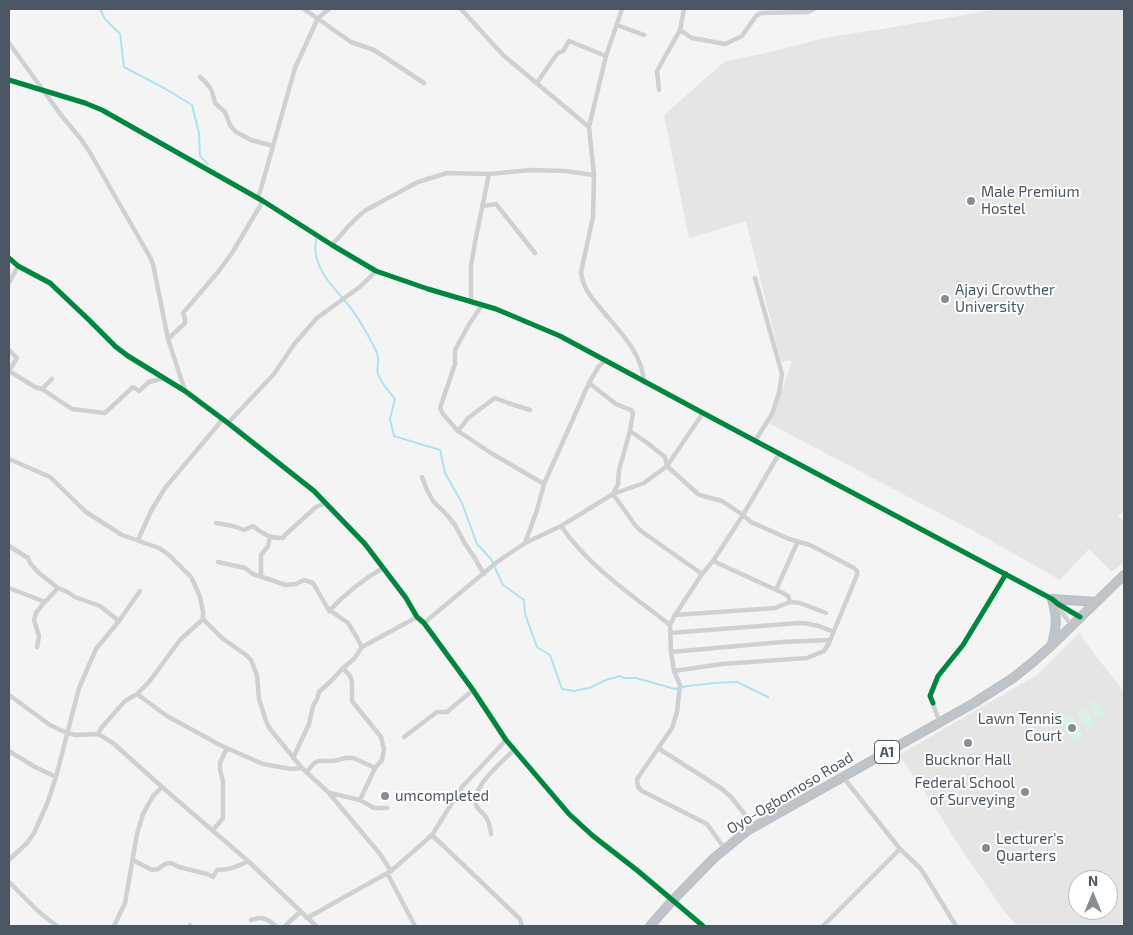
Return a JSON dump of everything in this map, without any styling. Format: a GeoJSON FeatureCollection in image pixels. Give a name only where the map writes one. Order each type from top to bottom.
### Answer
{"type":"FeatureCollection","features":[{"type":"Feature","properties":{"kind":"highway","name":"Oyo-Ogbomoso Road"},"geometry":{"type":"LineString","coordinates":[[650,926],[672,900],[714,858],[747,832],[974,704],[1013,678],[1051,646],[1124,575]]}},
{"type":"Feature","properties":{"kind":"highway"},"geometry":{"type":"LineString","coordinates":[[1051,646],[1056,629],[1055,601],[1096,602]]}},
{"type":"Feature","properties":{"kind":"street"},"geometry":{"type":"LineString","coordinates":[[304,9],[351,42],[374,50],[424,83]]}},
{"type":"Feature","properties":{"kind":"street"},"geometry":{"type":"LineString","coordinates":[[257,198],[294,68],[318,18],[329,9]]}},
{"type":"Feature","properties":{"kind":"street"},"geometry":{"type":"LineString","coordinates":[[461,9],[503,55],[589,127]]}},
{"type":"Feature","properties":{"kind":"street"},"geometry":{"type":"LineString","coordinates":[[622,9],[606,56],[589,127],[594,175],[593,217],[581,272],[587,292],[634,349],[642,367],[644,382]]}},
{"type":"Feature","properties":{"kind":"street"},"geometry":{"type":"LineString","coordinates":[[659,90],[657,71],[680,30],[684,9]]}},
{"type":"Feature","properties":{"kind":"street"},"geometry":{"type":"LineString","coordinates":[[680,30],[692,38],[724,44],[742,36],[761,11],[808,12],[814,9]]}},
{"type":"Feature","properties":{"kind":"street"},"geometry":{"type":"LineString","coordinates":[[617,25],[644,34]]}},
{"type":"Feature","properties":{"kind":"street"},"geometry":{"type":"LineString","coordinates":[[537,83],[569,41],[606,56]]}},
{"type":"Feature","properties":{"kind":"street"},"geometry":{"type":"LineString","coordinates":[[9,43],[89,151],[150,257],[168,339],[185,391]]}},
{"type":"Feature","properties":{"kind":"street"},"geometry":{"type":"LineString","coordinates":[[200,77],[214,92],[215,104],[225,112],[230,125],[236,132],[252,140],[273,146]]}},
{"type":"Feature","properties":{"kind":"street"},"geometry":{"type":"LineString","coordinates":[[9,80],[102,110],[257,198],[376,271],[496,309],[560,336],[1006,574],[1080,617]]}},
{"type":"Feature","properties":{"kind":"street"},"geometry":{"type":"LineString","coordinates":[[332,245],[358,216],[418,182],[447,173],[489,174],[531,170],[565,170],[594,175]]}},
{"type":"Feature","properties":{"kind":"street"},"geometry":{"type":"LineString","coordinates":[[472,302],[471,266],[489,174]]}},
{"type":"Feature","properties":{"kind":"street"},"geometry":{"type":"LineString","coordinates":[[168,339],[185,323],[183,314],[218,272],[263,202]]}},
{"type":"Feature","properties":{"kind":"street"},"geometry":{"type":"LineString","coordinates":[[483,206],[496,204],[535,253]]}},
{"type":"Feature","properties":{"kind":"street"},"geometry":{"type":"LineString","coordinates":[[9,258],[18,266],[50,284],[116,347],[185,391],[314,491],[365,544],[473,690],[506,740],[569,814],[703,926]]}},
{"type":"Feature","properties":{"kind":"street"},"geometry":{"type":"LineString","coordinates":[[9,283],[18,266]]}},
{"type":"Feature","properties":{"kind":"street"},"geometry":{"type":"LineString","coordinates":[[228,423],[274,374],[295,343],[317,318],[361,286],[376,271]]}},
{"type":"Feature","properties":{"kind":"street"},"geometry":{"type":"LineString","coordinates":[[755,278],[782,374],[779,394],[772,414],[755,441]]}},
{"type":"Feature","properties":{"kind":"street"},"geometry":{"type":"LineString","coordinates":[[482,305],[455,350],[455,364],[440,408],[458,431],[544,484]]}},
{"type":"Feature","properties":{"kind":"street"},"geometry":{"type":"LineString","coordinates":[[9,350],[17,358],[9,371],[35,387],[42,389],[72,409],[105,413],[133,387],[139,391],[149,382],[164,378]]}},
{"type":"Feature","properties":{"kind":"street"},"geometry":{"type":"LineString","coordinates":[[525,543],[544,484],[589,383],[599,366],[606,360]]}},
{"type":"Feature","properties":{"kind":"street"},"geometry":{"type":"LineString","coordinates":[[42,389],[52,379]]}},
{"type":"Feature","properties":{"kind":"street"},"geometry":{"type":"LineString","coordinates":[[589,383],[616,404],[632,411],[630,431],[619,470],[618,484],[613,494]]}},
{"type":"Feature","properties":{"kind":"street"},"geometry":{"type":"LineString","coordinates":[[458,431],[468,418],[495,398],[530,410]]}},
{"type":"Feature","properties":{"kind":"street"},"geometry":{"type":"LineString","coordinates":[[424,623],[497,562],[525,543],[561,526],[613,494],[644,483],[667,466],[703,413]]}},
{"type":"Feature","properties":{"kind":"street"},"geometry":{"type":"LineString","coordinates":[[138,540],[151,511],[165,488],[223,419]]}},
{"type":"Feature","properties":{"kind":"street"},"geometry":{"type":"LineString","coordinates":[[630,431],[665,457],[667,466],[698,494],[722,501],[751,522],[789,539],[810,544],[857,571],[834,632],[824,651],[807,658],[722,664],[674,671]]}},
{"type":"Feature","properties":{"kind":"street"},"geometry":{"type":"LineString","coordinates":[[726,849],[706,824],[642,790],[638,787],[636,779],[672,728],[677,712],[680,685],[674,671],[670,626],[675,615],[743,515],[779,454]]}},
{"type":"Feature","properties":{"kind":"street"},"geometry":{"type":"LineString","coordinates":[[9,459],[50,477],[86,512],[122,535],[159,548],[170,555],[191,577],[200,597],[203,612],[202,619],[180,640],[149,682],[137,694],[125,701],[98,734]]}},
{"type":"Feature","properties":{"kind":"street"},"geometry":{"type":"LineString","coordinates":[[422,477],[433,501],[448,515],[455,525],[484,574]]}},
{"type":"Feature","properties":{"kind":"street"},"geometry":{"type":"LineString","coordinates":[[613,494],[641,531],[702,574]]}},
{"type":"Feature","properties":{"kind":"street"},"geometry":{"type":"LineString","coordinates":[[216,523],[244,530],[253,526],[268,537],[283,538],[316,507],[326,503]]}},
{"type":"Feature","properties":{"kind":"street"},"geometry":{"type":"LineString","coordinates":[[561,526],[583,553],[670,626]]}},
{"type":"Feature","properties":{"kind":"street"},"geometry":{"type":"LineString","coordinates":[[261,577],[261,555],[268,546],[270,537]]}},
{"type":"Feature","properties":{"kind":"street"},"geometry":{"type":"LineString","coordinates":[[776,590],[798,541]]}},
{"type":"Feature","properties":{"kind":"street"},"geometry":{"type":"LineString","coordinates":[[9,546],[28,558],[30,564],[39,574],[58,588],[66,590],[75,597],[100,606],[119,621]]}},
{"type":"Feature","properties":{"kind":"street"},"geometry":{"type":"LineString","coordinates":[[713,561],[788,596],[790,602]]}},
{"type":"Feature","properties":{"kind":"street"},"geometry":{"type":"LineString","coordinates":[[218,562],[245,568],[253,574],[290,586],[301,581],[313,583],[329,611],[348,623],[362,647]]}},
{"type":"Feature","properties":{"kind":"street"},"geometry":{"type":"LineString","coordinates":[[329,611],[350,589],[383,568]]}},
{"type":"Feature","properties":{"kind":"street"},"geometry":{"type":"LineString","coordinates":[[940,723],[930,696],[938,676],[963,645],[1006,574]]}},
{"type":"Feature","properties":{"kind":"street"},"geometry":{"type":"LineString","coordinates":[[9,588],[45,602]]}},
{"type":"Feature","properties":{"kind":"street"},"geometry":{"type":"LineString","coordinates":[[37,648],[38,636],[34,620],[36,613],[58,588]]}},
{"type":"Feature","properties":{"kind":"street"},"geometry":{"type":"LineString","coordinates":[[9,860],[27,843],[34,833],[50,798],[79,688],[96,649],[140,591]]}},
{"type":"Feature","properties":{"kind":"street"},"geometry":{"type":"LineString","coordinates":[[1055,601],[1072,626]]}},
{"type":"Feature","properties":{"kind":"street"},"geometry":{"type":"LineString","coordinates":[[675,615],[775,608],[790,602],[800,603],[826,613]]}},
{"type":"Feature","properties":{"kind":"street"},"geometry":{"type":"LineString","coordinates":[[293,758],[309,724],[313,706],[319,692],[342,668],[354,659],[362,647],[417,616]]}},
{"type":"Feature","properties":{"kind":"street"},"geometry":{"type":"LineString","coordinates":[[202,619],[222,638],[251,660],[257,675],[259,699],[270,729],[302,768],[328,792],[380,854],[415,926]]}},
{"type":"Feature","properties":{"kind":"street"},"geometry":{"type":"LineString","coordinates":[[670,633],[808,623],[834,632]]}},
{"type":"Feature","properties":{"kind":"street"},"geometry":{"type":"LineString","coordinates":[[671,652],[782,642],[830,640]]}},
{"type":"Feature","properties":{"kind":"street"},"geometry":{"type":"LineString","coordinates":[[342,668],[350,676],[352,682],[352,702],[382,740],[384,748],[384,756],[375,768],[360,800]]}},
{"type":"Feature","properties":{"kind":"street"},"geometry":{"type":"LineString","coordinates":[[404,738],[437,712],[447,712],[473,690]]}},
{"type":"Feature","properties":{"kind":"street"},"geometry":{"type":"LineString","coordinates":[[137,694],[167,716],[227,748],[263,764],[291,769],[302,768]]}},
{"type":"Feature","properties":{"kind":"street"},"geometry":{"type":"LineString","coordinates":[[9,696],[43,721],[67,733],[76,735],[98,734],[113,743],[248,861],[316,926]]}},
{"type":"Feature","properties":{"kind":"street"},"geometry":{"type":"LineString","coordinates":[[307,918],[389,872],[432,834],[462,786],[506,740]]}},
{"type":"Feature","properties":{"kind":"street"},"geometry":{"type":"LineString","coordinates":[[213,830],[223,818],[223,782],[220,763],[227,748]]}},
{"type":"Feature","properties":{"kind":"street"},"geometry":{"type":"LineString","coordinates":[[658,748],[722,789],[731,797],[755,827]]}},
{"type":"Feature","properties":{"kind":"street"},"geometry":{"type":"LineString","coordinates":[[491,834],[488,820],[475,801],[476,794],[493,770],[514,750]]}},
{"type":"Feature","properties":{"kind":"street"},"geometry":{"type":"LineString","coordinates":[[9,751],[56,777]]}},
{"type":"Feature","properties":{"kind":"street"},"geometry":{"type":"LineString","coordinates":[[307,772],[312,764],[322,760],[343,758],[355,759],[375,768]]}},
{"type":"Feature","properties":{"kind":"street"},"geometry":{"type":"LineString","coordinates":[[843,777],[900,849],[920,868],[956,926]]}},
{"type":"Feature","properties":{"kind":"street"},"geometry":{"type":"LineString","coordinates":[[123,926],[115,924],[125,904],[137,834],[143,814],[153,796],[162,787]]}},
{"type":"Feature","properties":{"kind":"street"},"geometry":{"type":"LineString","coordinates":[[328,792],[360,800],[374,808],[387,808]]}},
{"type":"Feature","properties":{"kind":"street"},"geometry":{"type":"LineString","coordinates":[[432,834],[520,919],[522,926]]}},
{"type":"Feature","properties":{"kind":"street"},"geometry":{"type":"LineString","coordinates":[[823,926],[900,849]]}},
{"type":"Feature","properties":{"kind":"street"},"geometry":{"type":"LineString","coordinates":[[132,860],[152,870],[171,863],[213,877],[217,870],[238,867],[248,861]]}},
{"type":"Feature","properties":{"kind":"street"},"geometry":{"type":"LineString","coordinates":[[9,882],[39,912],[57,926]]}},
{"type":"Feature","properties":{"kind":"street"},"geometry":{"type":"LineString","coordinates":[[285,926],[300,912]]}},
{"type":"Feature","properties":{"kind":"street"},"geometry":{"type":"LineString","coordinates":[[250,920],[259,917],[268,919],[276,926]]}},
{"type":"Feature","properties":{"kind":"shaded area","name":"Ajayi Crowther University"},"geometry":{"type":"Polygon","coordinates":[[[999,9],[1124,9],[1124,510],[1118,516],[1124,522],[1124,562],[1112,572],[1089,549],[1060,580],[979,534],[770,424],[792,362],[789,360],[781,362],[746,221],[689,238],[664,115],[724,62],[829,37],[999,9]]]}},
{"type":"Feature","properties":{"kind":"shaded area","name":"Federal School of Surveying"},"geometry":{"type":"Polygon","coordinates":[[[1080,632],[1083,639],[1124,692],[1124,926],[1017,926],[1004,911],[955,840],[899,755],[1037,675],[1080,632]]]}},
{"type":"Feature","properties":{"kind":"green space"},"geometry":{"type":"Polygon","coordinates":[[[1097,700],[1106,715],[1098,720],[1089,705],[1097,700]]]}},
{"type":"Feature","properties":{"kind":"green space"},"geometry":{"type":"Polygon","coordinates":[[[1085,707],[1096,725],[1087,730],[1076,713],[1085,707]]]}},
{"type":"Feature","properties":{"kind":"green space","name":"Lawn Tennis Court"},"geometry":{"type":"Polygon","coordinates":[[[1071,714],[1083,735],[1073,741],[1060,720],[1071,714]]]}},
{"type":"Feature","properties":{"kind":"waterway"},"geometry":{"type":"LineString","coordinates":[[100,9],[105,19],[120,34],[124,67],[192,105],[199,133],[200,156],[208,164]]}},
{"type":"Feature","properties":{"kind":"waterway"},"geometry":{"type":"LineString","coordinates":[[316,240],[316,258],[319,266],[334,289],[352,310],[377,352],[378,374],[395,399],[390,419],[394,436],[440,450],[445,473],[462,503],[477,544],[491,559],[503,585],[524,600],[525,614],[537,647],[550,655],[562,689],[574,691],[589,688],[620,676],[636,678],[675,689],[713,683],[737,682],[768,697]]}},
{"type":"Feature","properties":{"kind":"cycle path"},"geometry":{"type":"LineString","coordinates":[[9,80],[102,110],[263,201],[376,271],[496,309],[560,336],[1052,599],[1080,617]]}},
{"type":"Feature","properties":{"kind":"cycle path"},"geometry":{"type":"LineString","coordinates":[[9,258],[18,266],[50,283],[116,347],[185,391],[314,491],[365,544],[406,598],[417,617],[424,623],[473,690],[506,740],[569,814],[703,926]]}},
{"type":"Feature","properties":{"kind":"cycle path"},"geometry":{"type":"LineString","coordinates":[[933,703],[930,696],[938,676],[963,645],[1006,574]]}},
{"type":"Feature","properties":{"kind":"place","name":"Male Premium Hostel"},"geometry":{"type":"Point","coordinates":[971,201]}},
{"type":"Feature","properties":{"kind":"place","name":"Ajayi Crowther University"},"geometry":{"type":"Point","coordinates":[945,299]}},
{"type":"Feature","properties":{"kind":"place","name":"Lawn Tennis Court"},"geometry":{"type":"Point","coordinates":[1072,728]}},
{"type":"Feature","properties":{"kind":"place","name":"Bucknor Hall"},"geometry":{"type":"Point","coordinates":[968,743]}},
{"type":"Feature","properties":{"kind":"place","name":"Federal School of Surveying"},"geometry":{"type":"Point","coordinates":[1025,792]}},
{"type":"Feature","properties":{"kind":"place","name":"umcompleted"},"geometry":{"type":"Point","coordinates":[385,796]}},
{"type":"Feature","properties":{"kind":"place","name":"Lecturer's Quarters"},"geometry":{"type":"Point","coordinates":[986,848]}}]}
